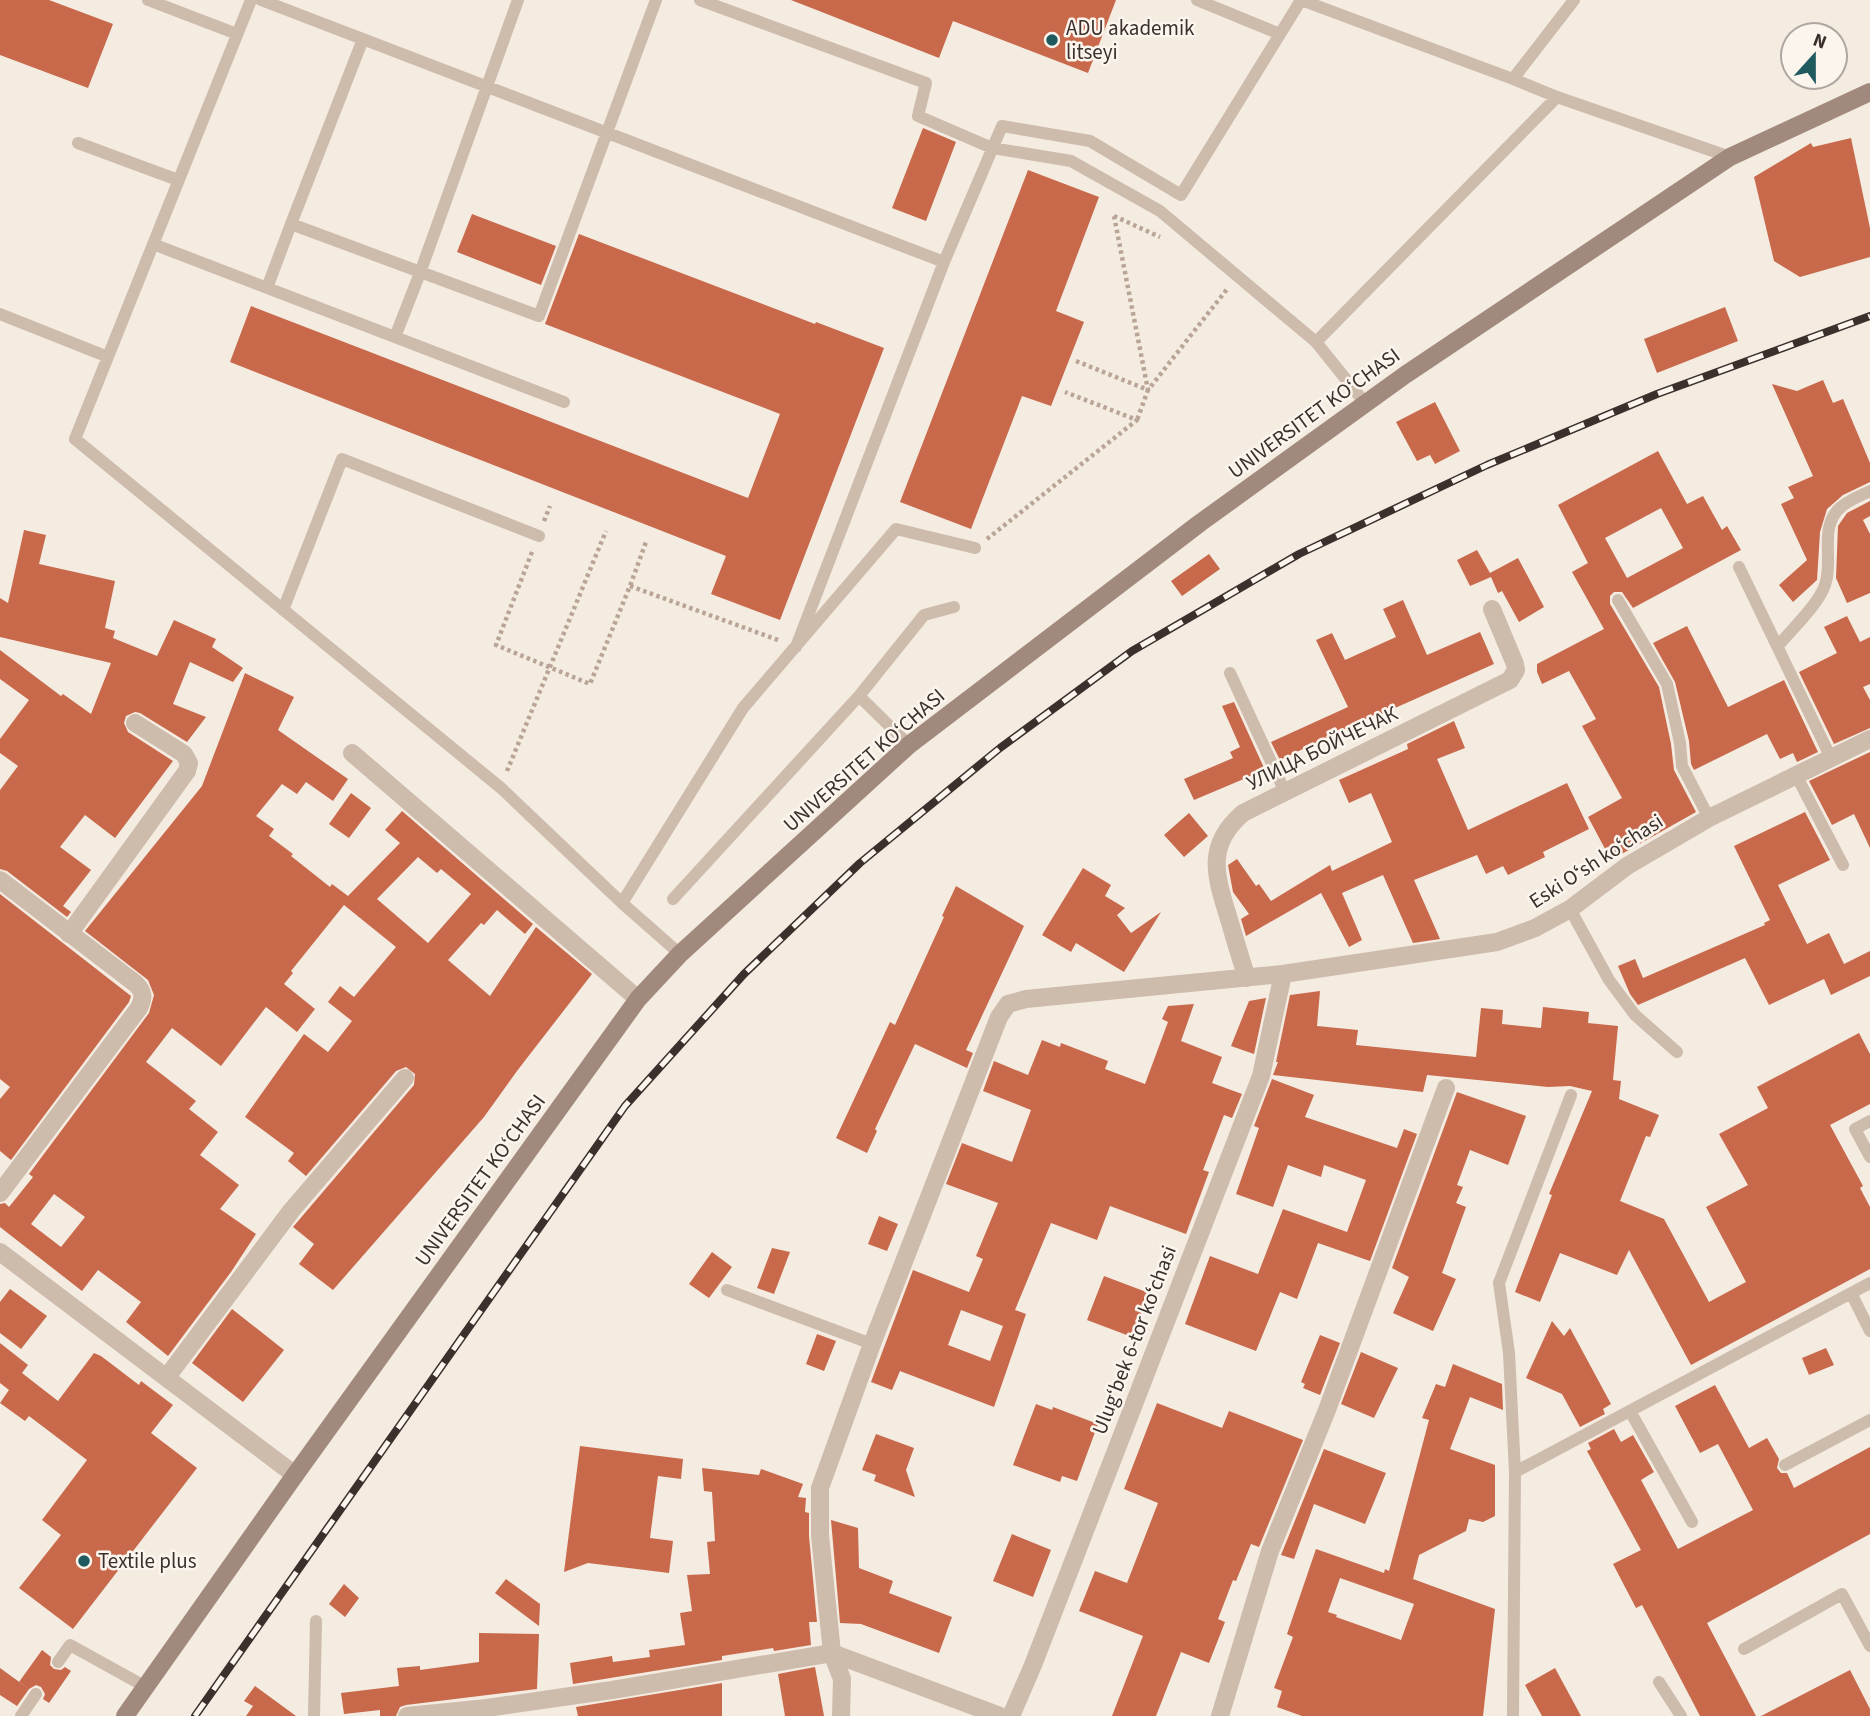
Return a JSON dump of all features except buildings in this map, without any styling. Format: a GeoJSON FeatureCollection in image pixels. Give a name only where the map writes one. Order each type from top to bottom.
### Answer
{"type":"FeatureCollection","features":[{"type":"Feature","properties":{"kind":"main road","name":"UNIVERSITET KО‘CHASI"},"geometry":{"type":"LineString","coordinates":[[125,1716],[638,999],[680,954],[909,745],[1200,523],[1365,403],[1730,157],[1870,92]]}},
{"type":"Feature","properties":{"kind":"street","name":"УЛИЦА БОЙЧЕЧАК"},"geometry":{"type":"LineString","coordinates":[[1247,978],[1216,876],[1216,856],[1225,831],[1243,813],[1510,680],[1516,670],[1515,664],[1492,609]]}},
{"type":"Feature","properties":{"kind":"street"},"geometry":{"type":"LineString","coordinates":[[69,934],[187,771],[189,763],[184,754],[135,723]]}},
{"type":"Feature","properties":{"kind":"street","name":"Eski Oʻsh koʻchasi"},"geometry":{"type":"LineString","coordinates":[[873,1344],[999,1017],[1008,1004],[1026,999],[1283,974],[1497,942],[1535,929],[1570,909],[1627,866],[1709,818],[1870,739]]}},
{"type":"Feature","properties":{"kind":"street"},"geometry":{"type":"LineString","coordinates":[[352,753],[638,999]]}},
{"type":"Feature","properties":{"kind":"street"},"geometry":{"type":"LineString","coordinates":[[0,880],[136,984],[141,989],[142,1003],[0,1193]]}},
{"type":"Feature","properties":{"kind":"street","name":"Ulug‘bek 6-tor koʻchasi"},"geometry":{"type":"LineString","coordinates":[[1011,1716],[1261,1076],[1283,974]]}},
{"type":"Feature","properties":{"kind":"street"},"geometry":{"type":"LineString","coordinates":[[167,1377],[291,1211],[405,1078]]}},
{"type":"Feature","properties":{"kind":"street"},"geometry":{"type":"LineString","coordinates":[[1220,1716],[1270,1551],[1326,1410],[1446,1088]]}},
{"type":"Feature","properties":{"kind":"street"},"geometry":{"type":"LineString","coordinates":[[0,1252],[295,1475]]}},
{"type":"Feature","properties":{"kind":"street"},"geometry":{"type":"LineString","coordinates":[[841,1716],[842,1679],[832,1653],[820,1535],[820,1488],[873,1344]]}},
{"type":"Feature","properties":{"kind":"street"},"geometry":{"type":"LineString","coordinates":[[407,1716],[488,1712],[832,1653],[1000,1716]]}},
{"type":"Feature","properties":{"kind":"lane"},"geometry":{"type":"LineString","coordinates":[[148,0],[237,34]]}},
{"type":"Feature","properties":{"kind":"lane"},"geometry":{"type":"LineString","coordinates":[[251,0],[75,439],[501,788],[680,954]]}},
{"type":"Feature","properties":{"kind":"lane"},"geometry":{"type":"LineString","coordinates":[[261,0],[944,262]]}},
{"type":"Feature","properties":{"kind":"lane"},"geometry":{"type":"LineString","coordinates":[[395,337],[518,0]]}},
{"type":"Feature","properties":{"kind":"lane"},"geometry":{"type":"LineString","coordinates":[[291,224],[539,316],[656,0]]}},
{"type":"Feature","properties":{"kind":"lane"},"geometry":{"type":"LineString","coordinates":[[700,0],[926,83],[918,116],[992,148],[1071,161],[1160,211],[1316,342],[1365,403]]}},
{"type":"Feature","properties":{"kind":"lane"},"geometry":{"type":"LineString","coordinates":[[1197,0],[1280,34]]}},
{"type":"Feature","properties":{"kind":"lane"},"geometry":{"type":"LineString","coordinates":[[796,647],[944,262],[1002,126],[1090,141],[1181,195],[1301,0],[1557,97],[1730,157]]}},
{"type":"Feature","properties":{"kind":"lane"},"geometry":{"type":"LineString","coordinates":[[1513,79],[1573,0]]}},
{"type":"Feature","properties":{"kind":"lane"},"geometry":{"type":"LineString","coordinates":[[267,288],[363,39]]}},
{"type":"Feature","properties":{"kind":"lane"},"geometry":{"type":"LineString","coordinates":[[1316,342],[1557,97]]}},
{"type":"Feature","properties":{"kind":"lane"},"geometry":{"type":"LineString","coordinates":[[78,143],[178,180]]}},
{"type":"Feature","properties":{"kind":"lane"},"geometry":{"type":"LineString","coordinates":[[153,244],[564,402]]}},
{"type":"Feature","properties":{"kind":"lane"},"geometry":{"type":"LineString","coordinates":[[0,314],[108,357]]}},
{"type":"Feature","properties":{"kind":"lane"},"geometry":{"type":"LineString","coordinates":[[283,610],[342,459],[539,536]]}},
{"type":"Feature","properties":{"kind":"lane"},"geometry":{"type":"LineString","coordinates":[[1778,646],[1820,595],[1825,585],[1829,568],[1828,533],[1835,512],[1870,491]]}},
{"type":"Feature","properties":{"kind":"lane"},"geometry":{"type":"LineString","coordinates":[[622,903],[743,708],[896,529],[975,548]]}},
{"type":"Feature","properties":{"kind":"lane"},"geometry":{"type":"LineString","coordinates":[[1739,567],[1831,758]]}},
{"type":"Feature","properties":{"kind":"lane"},"geometry":{"type":"LineString","coordinates":[[1618,600],[1667,684],[1680,743],[1682,766],[1709,818]]}},
{"type":"Feature","properties":{"kind":"lane"},"geometry":{"type":"LineString","coordinates":[[674,899],[859,696],[924,615],[954,607]]}},
{"type":"Feature","properties":{"kind":"lane"},"geometry":{"type":"LineString","coordinates":[[1230,673],[1285,792]]}},
{"type":"Feature","properties":{"kind":"lane"},"geometry":{"type":"LineString","coordinates":[[859,696],[909,745]]}},
{"type":"Feature","properties":{"kind":"lane"},"geometry":{"type":"LineString","coordinates":[[1796,775],[1843,865]]}},
{"type":"Feature","properties":{"kind":"lane"},"geometry":{"type":"LineString","coordinates":[[1570,909],[1616,989],[1635,1015],[1677,1052]]}},
{"type":"Feature","properties":{"kind":"lane"},"geometry":{"type":"LineString","coordinates":[[1513,1716],[1515,1472],[1509,1353],[1499,1283],[1571,1095]]}},
{"type":"Feature","properties":{"kind":"lane"},"geometry":{"type":"LineString","coordinates":[[1870,1121],[1854,1129],[1870,1157]]}},
{"type":"Feature","properties":{"kind":"lane"},"geometry":{"type":"LineString","coordinates":[[1515,1472],[1870,1283]]}},
{"type":"Feature","properties":{"kind":"lane"},"geometry":{"type":"LineString","coordinates":[[727,1290],[873,1344]]}},
{"type":"Feature","properties":{"kind":"lane"},"geometry":{"type":"LineString","coordinates":[[1851,1293],[1870,1331]]}},
{"type":"Feature","properties":{"kind":"lane"},"geometry":{"type":"LineString","coordinates":[[1630,1411],[1692,1522]]}},
{"type":"Feature","properties":{"kind":"lane"},"geometry":{"type":"LineString","coordinates":[[1785,1465],[1870,1420]]}},
{"type":"Feature","properties":{"kind":"lane"},"geometry":{"type":"LineString","coordinates":[[1744,1648],[1842,1594],[1870,1646]]}},
{"type":"Feature","properties":{"kind":"lane"},"geometry":{"type":"LineString","coordinates":[[314,1716],[317,1621]]}},
{"type":"Feature","properties":{"kind":"lane"},"geometry":{"type":"LineString","coordinates":[[58,1662],[70,1645],[146,1687]]}},
{"type":"Feature","properties":{"kind":"lane"},"geometry":{"type":"LineString","coordinates":[[1659,1682],[1681,1716]]}},
{"type":"Feature","properties":{"kind":"lane"},"geometry":{"type":"LineString","coordinates":[[21,1716],[36,1693]]}},
{"type":"Feature","properties":{"kind":"path"},"geometry":{"type":"LineString","coordinates":[[1114,216],[1148,390]]}},
{"type":"Feature","properties":{"kind":"path"},"geometry":{"type":"LineString","coordinates":[[975,548],[1137,420],[1148,390],[1228,288]]}},
{"type":"Feature","properties":{"kind":"path"},"geometry":{"type":"LineString","coordinates":[[1076,361],[1148,390]]}},
{"type":"Feature","properties":{"kind":"path"},"geometry":{"type":"LineString","coordinates":[[1065,392],[1137,420]]}},
{"type":"Feature","properties":{"kind":"path"},"geometry":{"type":"LineString","coordinates":[[501,788],[548,667],[606,531]]}},
{"type":"Feature","properties":{"kind":"path"},"geometry":{"type":"LineString","coordinates":[[539,536],[496,645],[590,684],[631,586],[646,542]]}},
{"type":"Feature","properties":{"kind":"path"},"geometry":{"type":"LineString","coordinates":[[631,586],[796,647]]}},
{"type":"Feature","properties":{"kind":"railway"},"geometry":{"type":"LineString","coordinates":[[195,1716],[625,1106],[744,974],[860,863],[1000,748],[1132,651],[1299,554],[1487,465],[1657,394],[1870,316]]}},
{"type":"Feature","properties":{"kind":"place","name":"ADU akademik litseyi"},"geometry":{"type":"Point","coordinates":[1052,40]}},
{"type":"Feature","properties":{"kind":"place","name":"Textile plus"},"geometry":{"type":"Point","coordinates":[84,1561]}}]}
